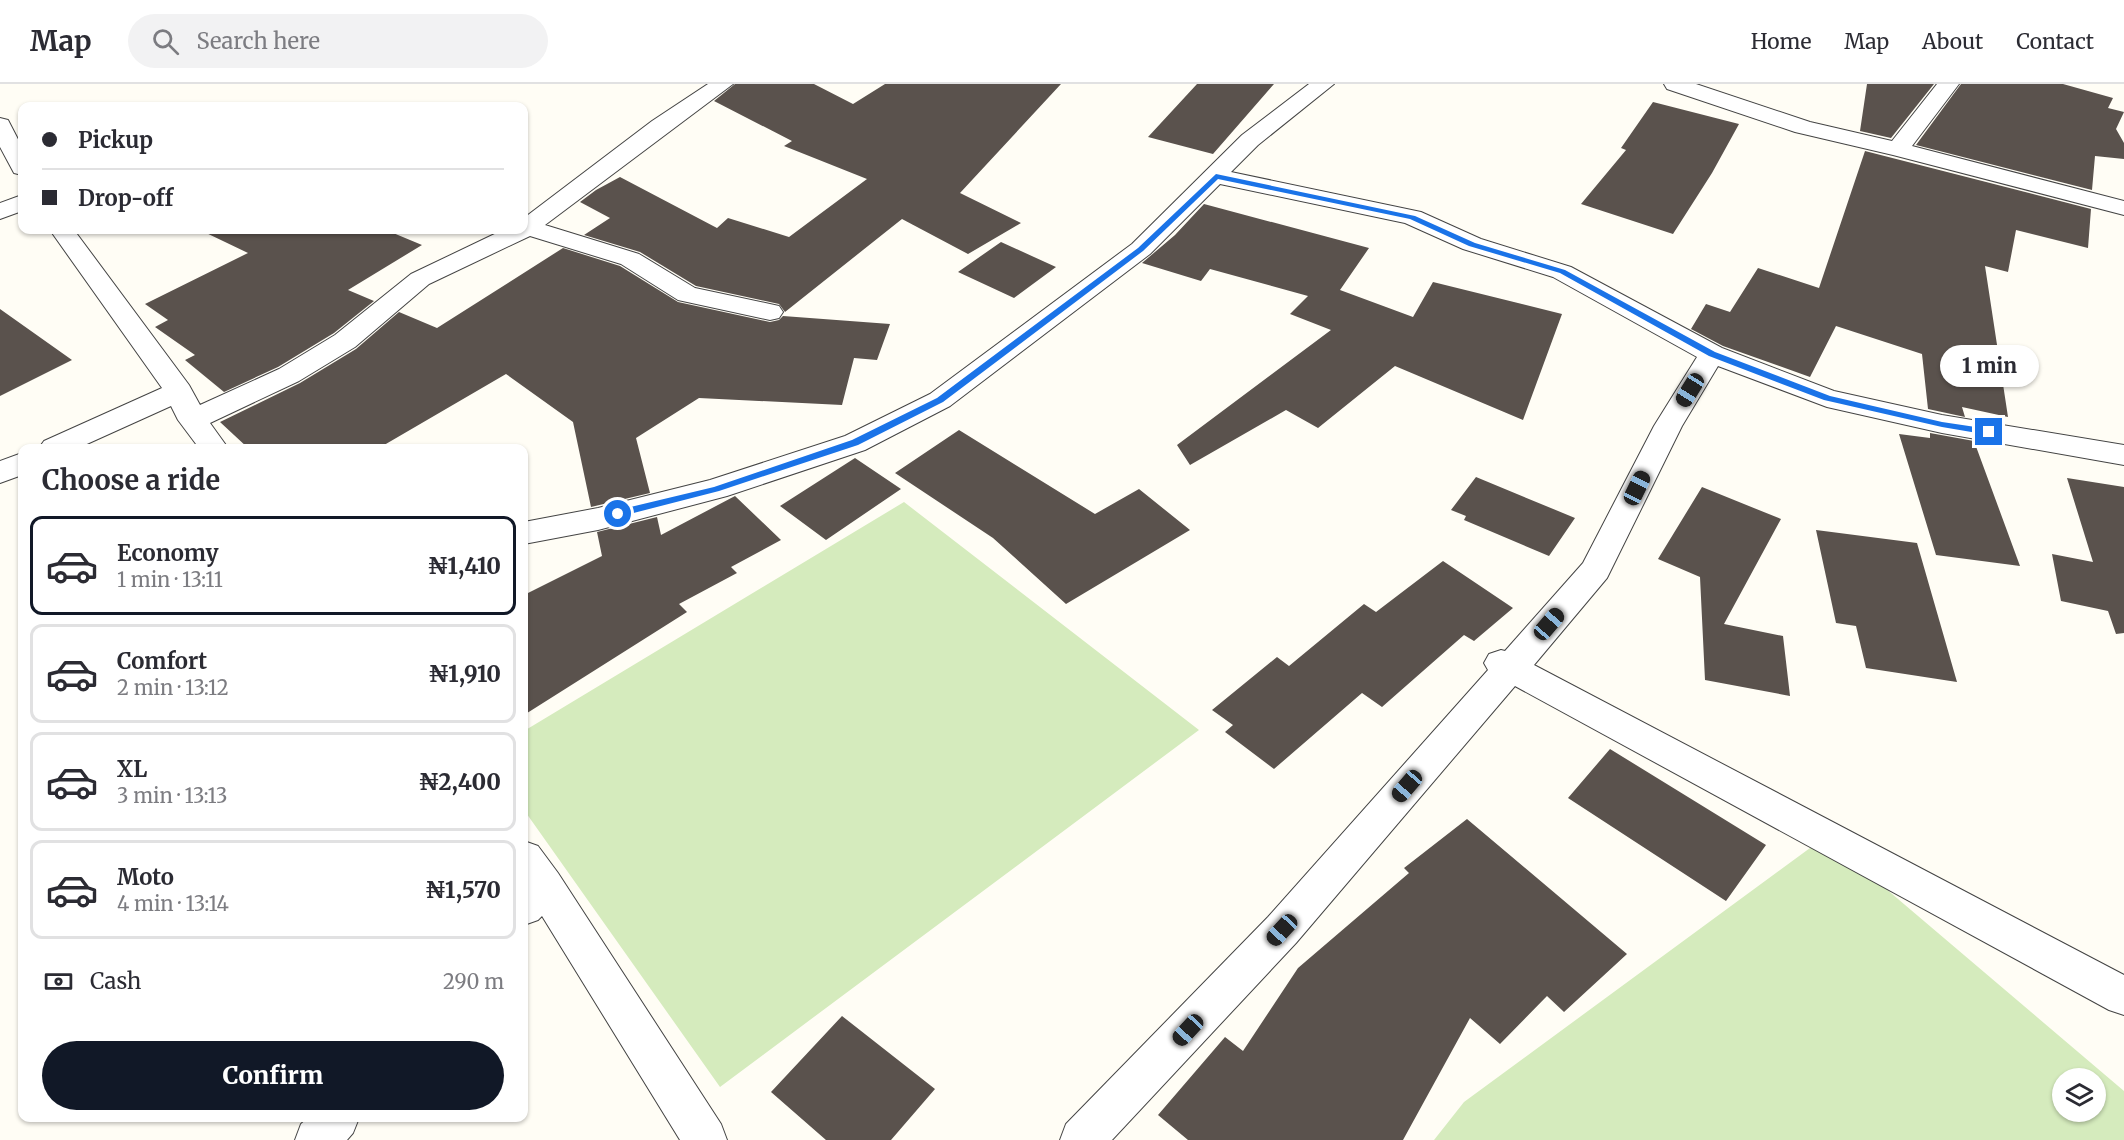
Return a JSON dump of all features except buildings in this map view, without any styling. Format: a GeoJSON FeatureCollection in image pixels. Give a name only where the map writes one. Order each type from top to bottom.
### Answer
{"type":"FeatureCollection","features":[{"type":"Feature","properties":{"kind":"street"},"geometry":{"type":"LineString","coordinates":[[528,225],[660,126],[722,84]]}},
{"type":"Feature","properties":{"kind":"street"},"geometry":{"type":"LineString","coordinates":[[528,531],[598,519],[716,489],[855,442],[940,400],[1141,249],[1250,140],[1323,84]]}},
{"type":"Feature","properties":{"kind":"street"},"geometry":{"type":"LineString","coordinates":[[1675,84],[1803,127],[1898,149],[2124,208]]}},
{"type":"Feature","properties":{"kind":"street"},"geometry":{"type":"LineString","coordinates":[[1898,149],[1948,84]]}},
{"type":"Feature","properties":{"kind":"street"},"geometry":{"type":"LineString","coordinates":[[0,125],[18,160]]}},
{"type":"Feature","properties":{"kind":"street"},"geometry":{"type":"LineString","coordinates":[[1216,176],[1412,218],[1472,244],[1563,272],[1712,354],[1827,398],[1942,424],[2124,454]]}},
{"type":"Feature","properties":{"kind":"street"},"geometry":{"type":"LineString","coordinates":[[0,212],[18,204]]}},
{"type":"Feature","properties":{"kind":"street"},"geometry":{"type":"LineString","coordinates":[[528,229],[630,259],[687,294],[771,312]]}},
{"type":"Feature","properties":{"kind":"street"},"geometry":{"type":"LineString","coordinates":[[65,234],[179,391],[192,420],[211,444]]}},
{"type":"Feature","properties":{"kind":"street"},"geometry":{"type":"LineString","coordinates":[[192,420],[289,375],[345,341],[420,279],[512,234]]}},
{"type":"Feature","properties":{"kind":"street"},"geometry":{"type":"LineString","coordinates":[[1082,1140],[1282,930],[1596,570],[1668,426],[1712,354]]}},
{"type":"Feature","properties":{"kind":"street"},"geometry":{"type":"LineString","coordinates":[[63,444],[179,391]]}},
{"type":"Feature","properties":{"kind":"street"},"geometry":{"type":"LineString","coordinates":[[0,473],[18,465]]}},
{"type":"Feature","properties":{"kind":"street"},"geometry":{"type":"LineString","coordinates":[[1501,663],[2124,996]]}},
{"type":"Feature","properties":{"kind":"street"},"geometry":{"type":"LineString","coordinates":[[530,884],[705,1140]]}},
{"type":"Feature","properties":{"kind":"street"},"geometry":{"type":"LineString","coordinates":[[317,1140],[333,1122]]}},
{"type":"Feature","properties":{"kind":"green space"},"geometry":{"type":"Polygon","coordinates":[[[904,502],[1199,730],[720,1087],[528,816],[528,729],[904,502]]]}},
{"type":"Feature","properties":{"kind":"green space"},"geometry":{"type":"Polygon","coordinates":[[[1825,837],[2097,1068],[2052,1068],[2052,1122],[2106,1122],[2106,1076],[2124,1091],[2124,1140],[1434,1140],[1464,1102],[1825,837]]]}},
{"type":"Feature","properties":{"kind":"route"},"geometry":{"type":"LineString","coordinates":[[618,514],[716,489],[855,442],[940,400],[1141,249],[1216,176],[1412,218],[1472,244],[1563,272],[1712,354],[1827,398],[1942,424],[1989,432]]}}]}
